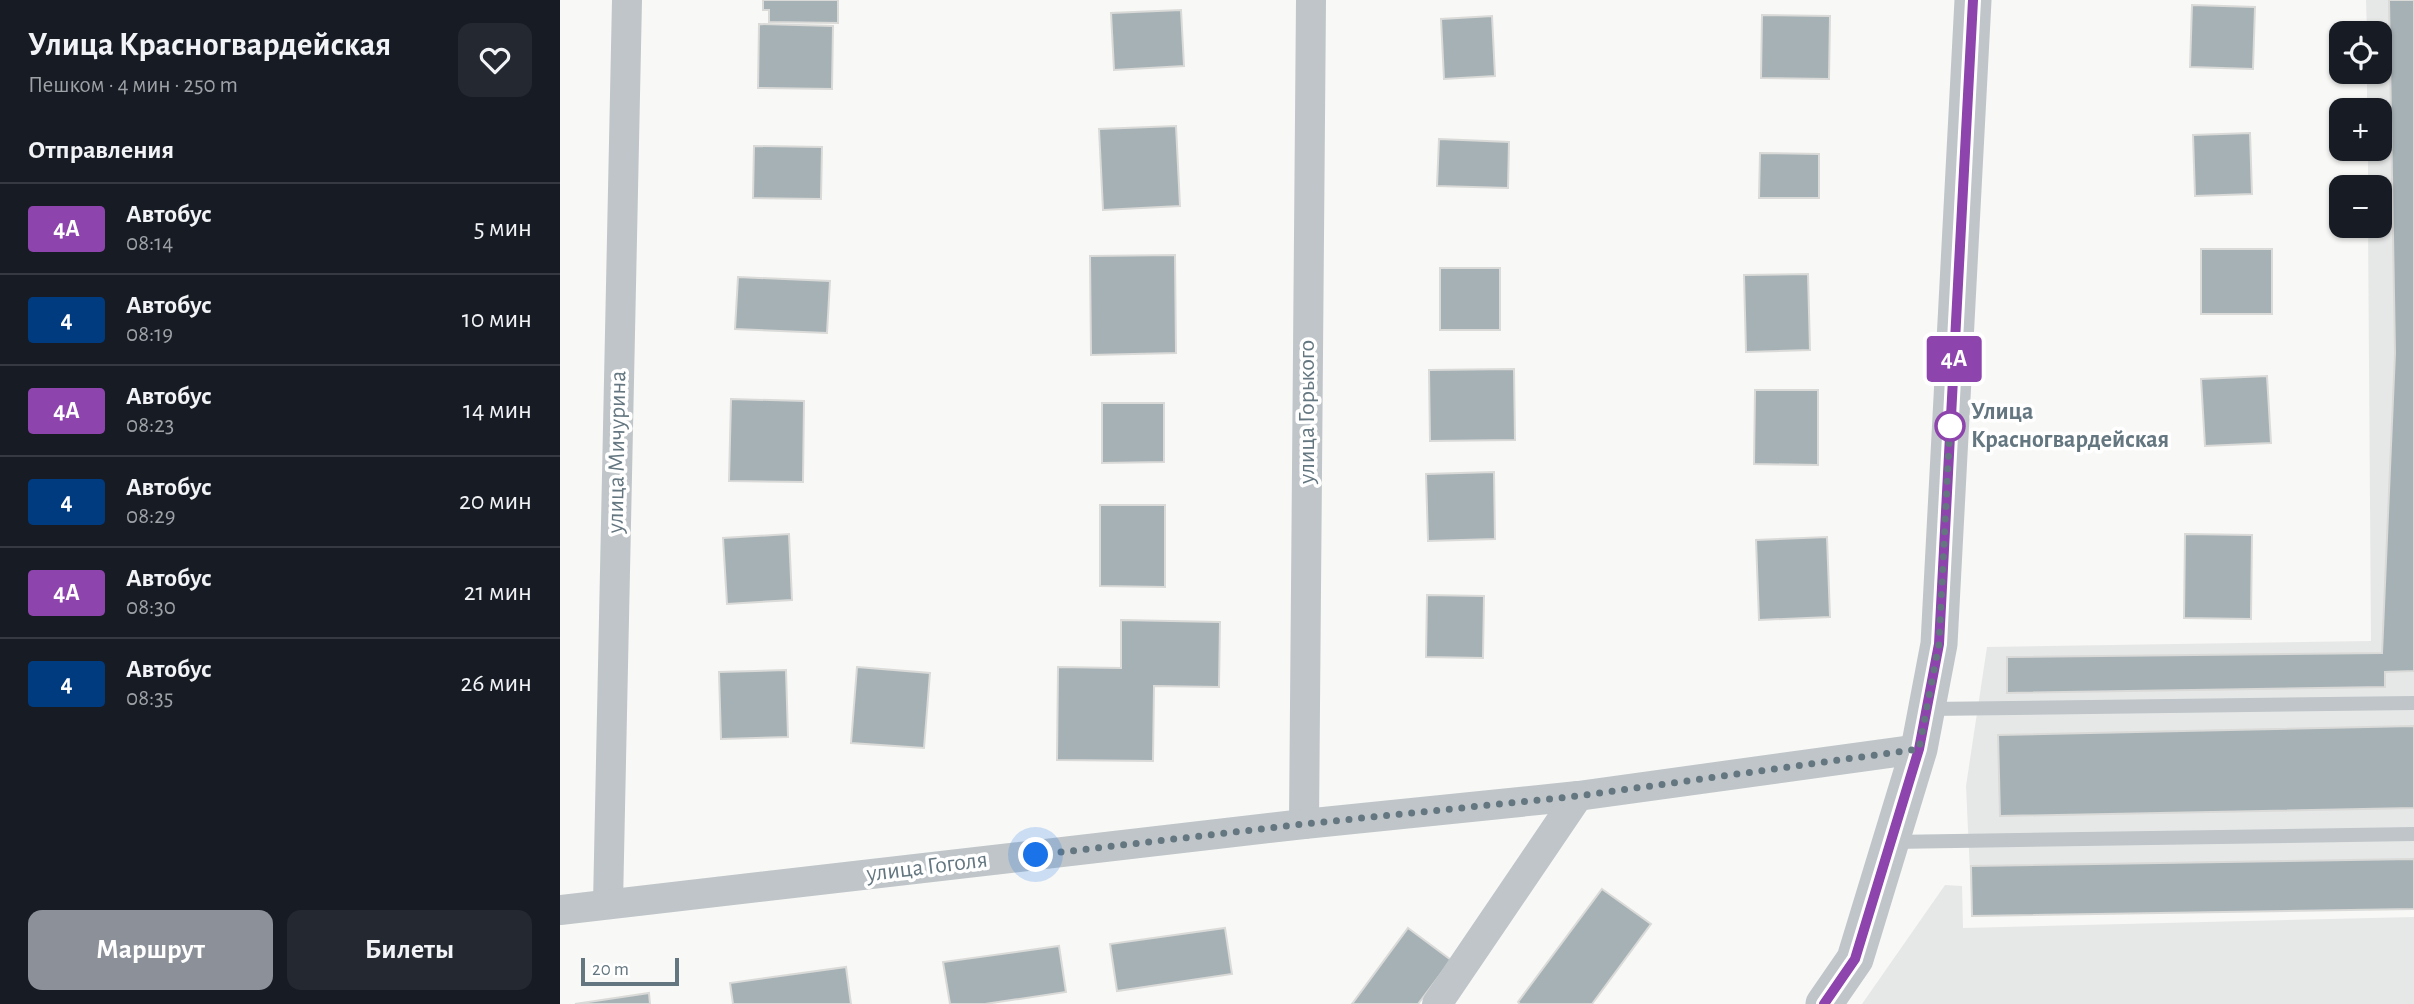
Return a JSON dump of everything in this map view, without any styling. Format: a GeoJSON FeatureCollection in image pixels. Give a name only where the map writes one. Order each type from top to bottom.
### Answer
{"type":"FeatureCollection","features":[{"type":"Feature","properties":{"kind":"street","name":"улица Мичурина"},"geometry":{"type":"LineString","coordinates":[[608,904],[627,0]]}},
{"type":"Feature","properties":{"kind":"street","name":"улица Горького"},"geometry":{"type":"LineString","coordinates":[[1304,824],[1311,0]]}},
{"type":"Feature","properties":{"kind":"street"},"geometry":{"type":"LineString","coordinates":[[1825,1004],[1855,959],[1919,749],[1939,644],[1973,0]]}},
{"type":"Feature","properties":{"kind":"street","name":"улица Гоголя"},"geometry":{"type":"LineString","coordinates":[[560,910],[1304,824],[1578,796],[1919,749]]}},
{"type":"Feature","properties":{"kind":"street"},"geometry":{"type":"LineString","coordinates":[[1437,1004],[1578,796]]}},
{"type":"Feature","properties":{"kind":"lane"},"geometry":{"type":"LineString","coordinates":[[1927,709],[2414,703]]}},
{"type":"Feature","properties":{"kind":"lane"},"geometry":{"type":"LineString","coordinates":[[1891,842],[2414,834]]}},
{"type":"Feature","properties":{"kind":"shaded area"},"geometry":{"type":"Polygon","coordinates":[[[2366,0],[2414,0],[2414,909],[1972,916],[1966,786],[1987,647],[2371,641],[2368,238],[2392,238],[2392,175],[2368,175],[2368,161],[2392,161],[2392,98],[2367,98],[2367,84],[2392,84],[2392,21],[2367,21],[2366,0]]]}},
{"type":"Feature","properties":{"kind":"shaded area"},"geometry":{"type":"Polygon","coordinates":[[[1945,885],[1962,886],[1963,928],[2414,917],[2414,1004],[1862,1004],[1945,885]]]}},
{"type":"Feature","properties":{"kind":"building"},"geometry":{"type":"Polygon","coordinates":[[[763,0],[838,0],[838,23],[769,22],[769,10],[763,10],[763,0]]]}},
{"type":"Feature","properties":{"kind":"building"},"geometry":{"type":"Polygon","coordinates":[[[2389,0],[2414,0],[2414,671],[2385,672],[2385,687],[2007,693],[2007,657],[2382,653],[2395,353],[2390,84],[2392,21],[2389,21],[2389,0]]]}},
{"type":"Feature","properties":{"kind":"building"},"geometry":{"type":"Polygon","coordinates":[[[2192,5],[2255,7],[2253,69],[2190,67],[2192,5]]]}},
{"type":"Feature","properties":{"kind":"building"},"geometry":{"type":"Polygon","coordinates":[[[1181,10],[1184,66],[1114,70],[1111,13],[1181,10]]]}},
{"type":"Feature","properties":{"kind":"building"},"geometry":{"type":"Polygon","coordinates":[[[1762,15],[1830,16],[1829,79],[1761,78],[1762,15]]]}},
{"type":"Feature","properties":{"kind":"building"},"geometry":{"type":"Polygon","coordinates":[[[1492,16],[1495,76],[1444,79],[1441,19],[1492,16]]]}},
{"type":"Feature","properties":{"kind":"building"},"geometry":{"type":"Polygon","coordinates":[[[759,24],[833,26],[832,89],[758,88],[759,24]]]}},
{"type":"Feature","properties":{"kind":"building"},"geometry":{"type":"Polygon","coordinates":[[[1176,126],[1180,206],[1103,210],[1099,129],[1176,126]]]}},
{"type":"Feature","properties":{"kind":"building"},"geometry":{"type":"Polygon","coordinates":[[[2250,133],[2252,194],[2195,196],[2193,135],[2250,133]]]}},
{"type":"Feature","properties":{"kind":"building"},"geometry":{"type":"Polygon","coordinates":[[[1439,139],[1509,142],[1508,188],[1437,186],[1439,139]]]}},
{"type":"Feature","properties":{"kind":"building"},"geometry":{"type":"Polygon","coordinates":[[[754,146],[822,147],[821,199],[753,198],[754,146]]]}},
{"type":"Feature","properties":{"kind":"building"},"geometry":{"type":"Polygon","coordinates":[[[1760,153],[1819,154],[1819,198],[1759,198],[1760,153]]]}},
{"type":"Feature","properties":{"kind":"building"},"geometry":{"type":"Polygon","coordinates":[[[2201,249],[2272,249],[2272,314],[2201,314],[2201,249]]]}},
{"type":"Feature","properties":{"kind":"building"},"geometry":{"type":"Polygon","coordinates":[[[1175,255],[1176,353],[1091,355],[1090,256],[1175,255]]]}},
{"type":"Feature","properties":{"kind":"building"},"geometry":{"type":"Polygon","coordinates":[[[1440,268],[1500,268],[1500,330],[1440,330],[1440,268]]]}},
{"type":"Feature","properties":{"kind":"building"},"geometry":{"type":"Polygon","coordinates":[[[1808,274],[1810,350],[1746,352],[1744,275],[1808,274]]]}},
{"type":"Feature","properties":{"kind":"building"},"geometry":{"type":"Polygon","coordinates":[[[738,277],[830,281],[827,333],[735,329],[738,277]]]}},
{"type":"Feature","properties":{"kind":"building"},"geometry":{"type":"Polygon","coordinates":[[[1514,369],[1515,440],[1430,441],[1429,370],[1514,369]]]}},
{"type":"Feature","properties":{"kind":"building"},"geometry":{"type":"Polygon","coordinates":[[[2267,376],[2271,443],[2205,446],[2201,379],[2267,376]]]}},
{"type":"Feature","properties":{"kind":"building"},"geometry":{"type":"Polygon","coordinates":[[[1755,390],[1818,390],[1818,465],[1754,464],[1755,390]]]}},
{"type":"Feature","properties":{"kind":"building"},"geometry":{"type":"Polygon","coordinates":[[[731,399],[804,401],[803,482],[729,481],[731,399]]]}},
{"type":"Feature","properties":{"kind":"building"},"geometry":{"type":"Polygon","coordinates":[[[1102,403],[1164,403],[1164,462],[1102,463],[1102,403]]]}},
{"type":"Feature","properties":{"kind":"building"},"geometry":{"type":"Polygon","coordinates":[[[1494,472],[1495,539],[1428,541],[1426,474],[1494,472]]]}},
{"type":"Feature","properties":{"kind":"building"},"geometry":{"type":"Polygon","coordinates":[[[1100,505],[1165,505],[1165,587],[1100,586],[1100,505]]]}},
{"type":"Feature","properties":{"kind":"building"},"geometry":{"type":"Polygon","coordinates":[[[789,534],[792,600],[727,604],[723,538],[789,534]]]}},
{"type":"Feature","properties":{"kind":"building"},"geometry":{"type":"Polygon","coordinates":[[[2185,534],[2252,535],[2251,619],[2184,618],[2185,534]]]}},
{"type":"Feature","properties":{"kind":"building"},"geometry":{"type":"Polygon","coordinates":[[[1827,537],[1830,617],[1759,620],[1756,540],[1827,537]]]}},
{"type":"Feature","properties":{"kind":"building"},"geometry":{"type":"Polygon","coordinates":[[[1427,595],[1484,596],[1483,658],[1426,657],[1427,595]]]}},
{"type":"Feature","properties":{"kind":"building"},"geometry":{"type":"Polygon","coordinates":[[[1121,620],[1220,622],[1219,687],[1154,686],[1153,761],[1057,760],[1058,667],[1121,668],[1121,620]]]}},
{"type":"Feature","properties":{"kind":"building"},"geometry":{"type":"Polygon","coordinates":[[[857,667],[930,673],[924,748],[851,743],[857,667]]]}},
{"type":"Feature","properties":{"kind":"building"},"geometry":{"type":"Polygon","coordinates":[[[786,670],[788,737],[721,739],[719,672],[786,670]]]}},
{"type":"Feature","properties":{"kind":"building"},"geometry":{"type":"Polygon","coordinates":[[[2414,726],[2414,808],[2000,816],[1998,735],[2414,726]]]}},
{"type":"Feature","properties":{"kind":"building"},"geometry":{"type":"Polygon","coordinates":[[[2414,859],[2414,909],[1972,916],[1971,866],[2414,859]]]}},
{"type":"Feature","properties":{"kind":"building"},"geometry":{"type":"Polygon","coordinates":[[[1602,889],[1651,924],[1592,1004],[1520,1004],[1518,1002],[1602,889]]]}},
{"type":"Feature","properties":{"kind":"building"},"geometry":{"type":"Polygon","coordinates":[[[1225,928],[1232,974],[1117,991],[1110,944],[1225,928]]]}},
{"type":"Feature","properties":{"kind":"building"},"geometry":{"type":"Polygon","coordinates":[[[1408,928],[1451,960],[1418,1004],[1352,1004],[1408,928]]]}},
{"type":"Feature","properties":{"kind":"building"},"geometry":{"type":"Polygon","coordinates":[[[1059,946],[1066,992],[985,1004],[950,1004],[943,962],[1059,946]]]}},
{"type":"Feature","properties":{"kind":"building"},"geometry":{"type":"Polygon","coordinates":[[[846,967],[851,1004],[733,1004],[730,983],[846,967]]]}},
{"type":"Feature","properties":{"kind":"building"},"geometry":{"type":"Polygon","coordinates":[[[649,993],[650,1004],[575,1004],[649,993]]]}},
{"type":"Feature","properties":{"kind":"bus line","name":"4А"},"geometry":{"type":"LineString","coordinates":[[1824,1004],[1855,959],[1919,749],[1939,644],[1973,0]]}},
{"type":"Feature","properties":{"kind":"place","name":"Улица Красногвардейская"},"geometry":{"type":"Point","coordinates":[1950,426]}},
{"type":"Feature","properties":{"kind":"route"},"geometry":{"type":"LineString","coordinates":[[1036,855],[1578,796],[1919,749],[1939,644],[1950,426]]}}]}
